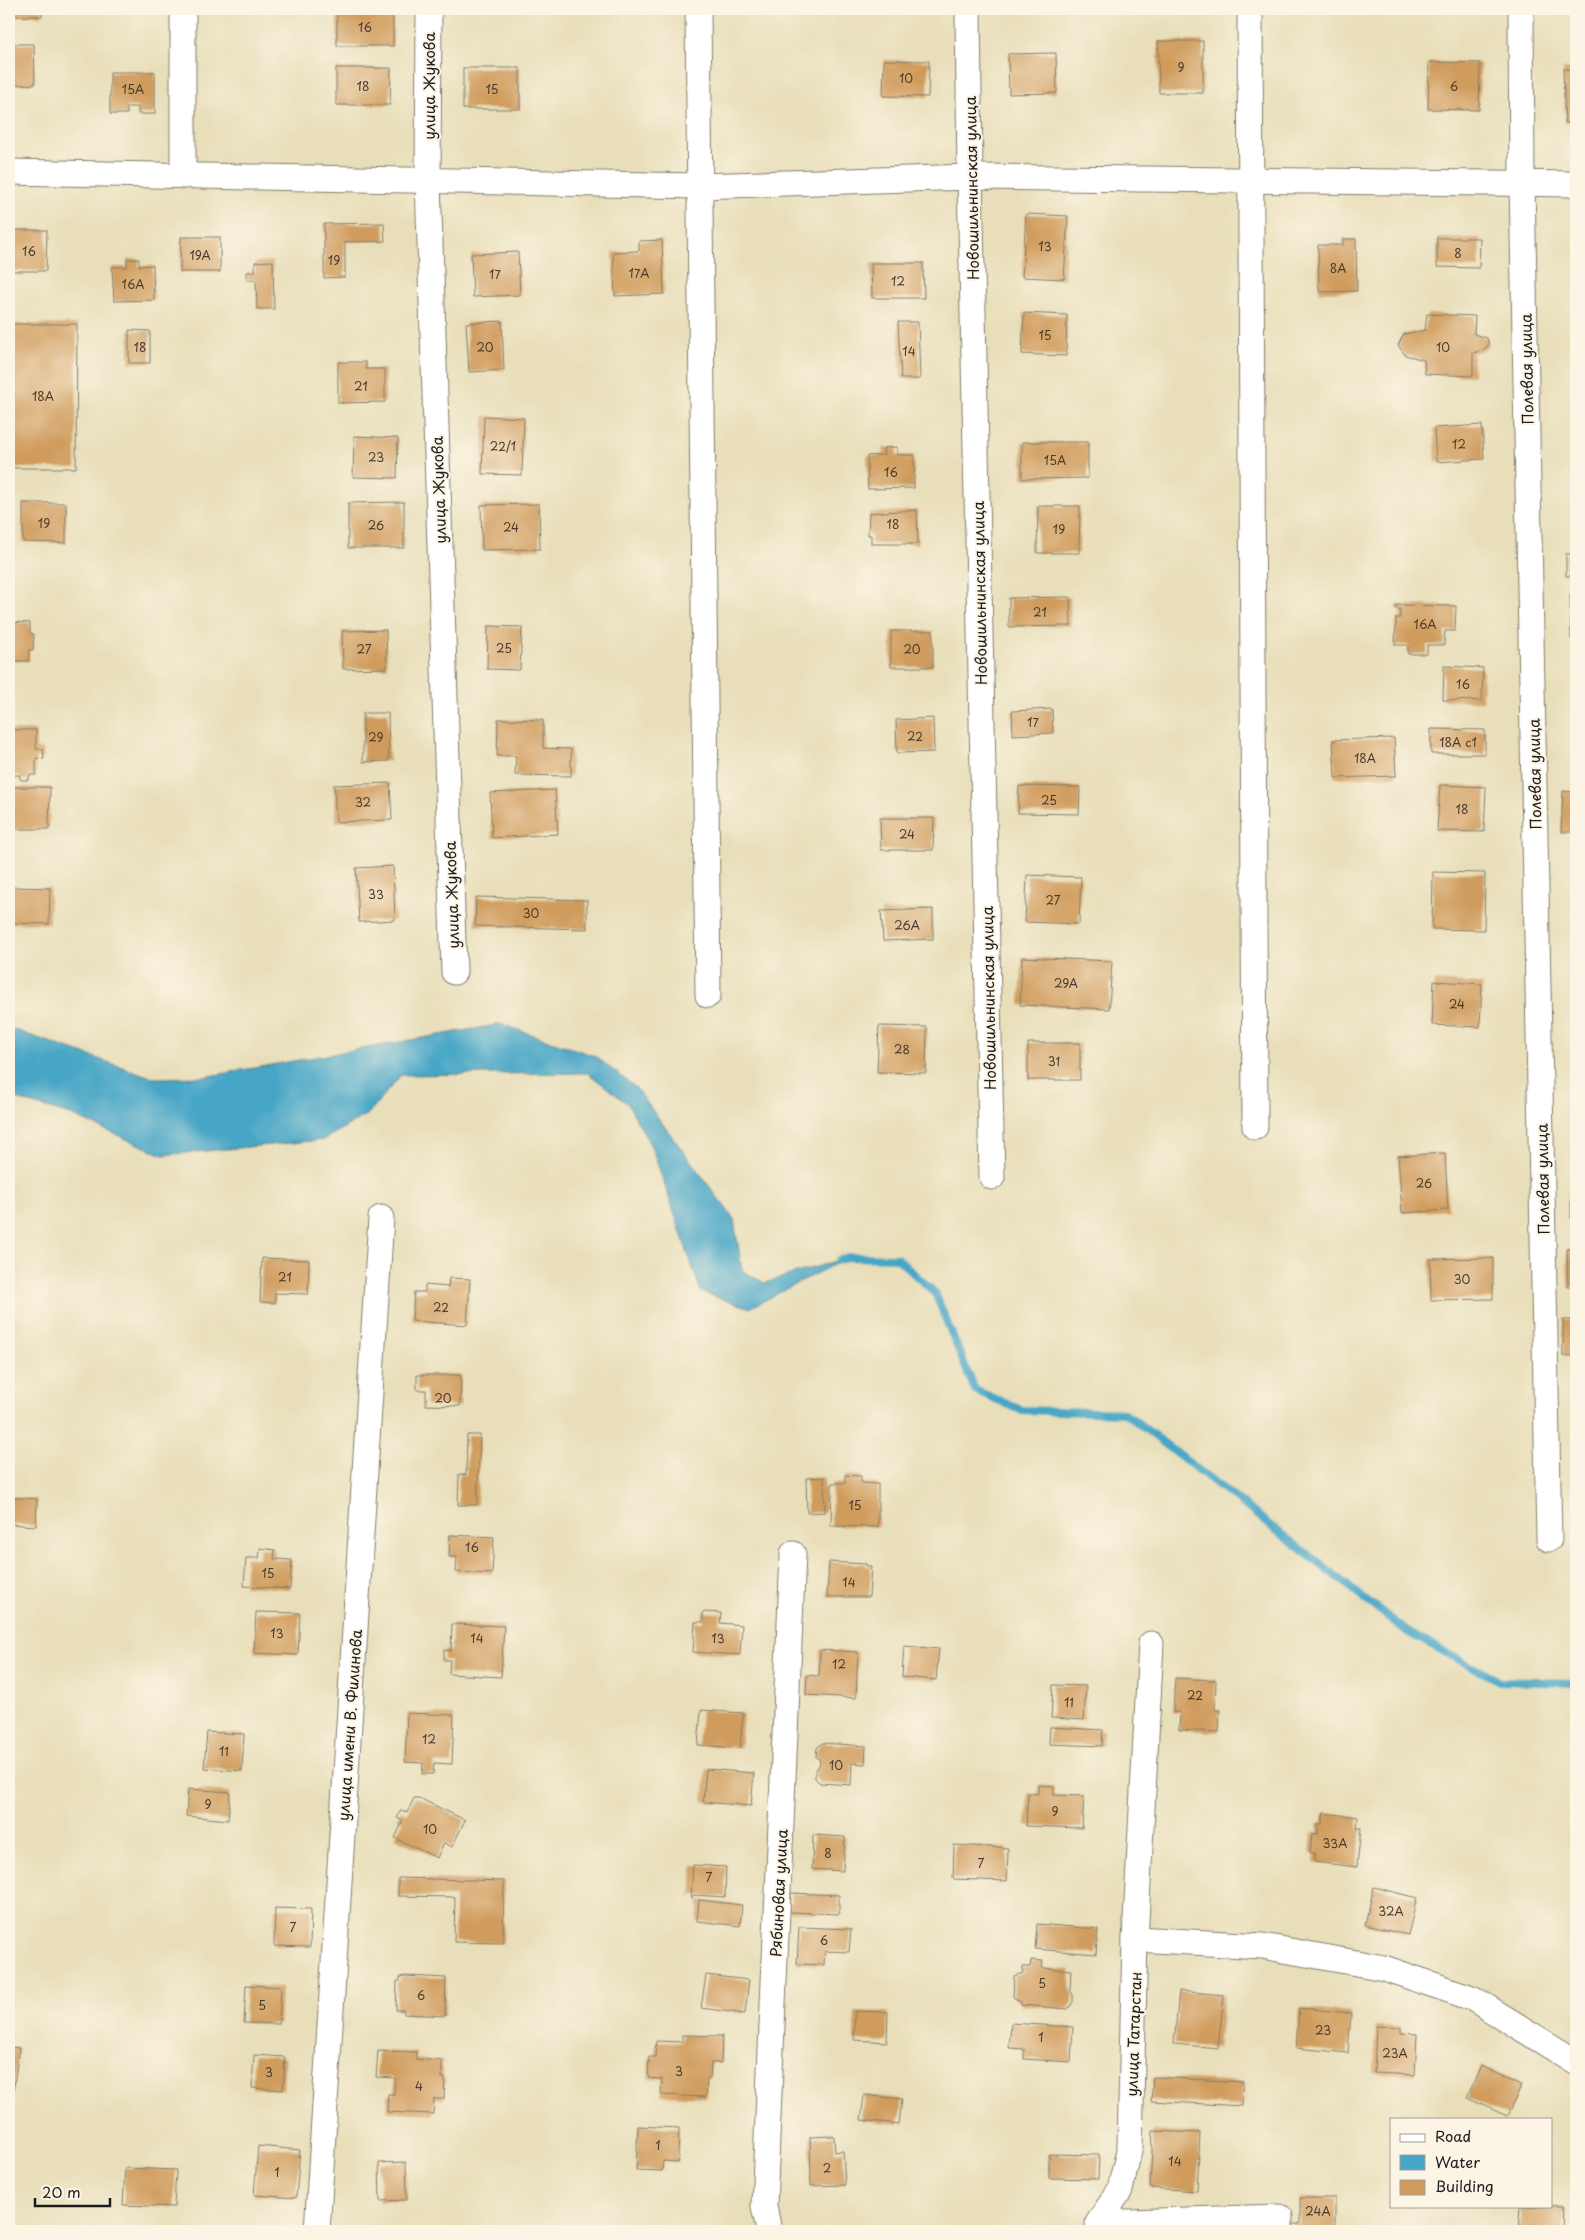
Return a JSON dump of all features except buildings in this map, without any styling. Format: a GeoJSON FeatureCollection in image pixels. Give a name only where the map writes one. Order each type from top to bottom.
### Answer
{"type":"FeatureCollection","features":[{"type":"Feature","properties":{"kind":"street"},"geometry":{"type":"LineString","coordinates":[[183,9],[183,176]]}},
{"type":"Feature","properties":{"kind":"street","name":"улица Жукова"},"geometry":{"type":"LineString","coordinates":[[429,9],[428,182],[454,972]]}},
{"type":"Feature","properties":{"kind":"street"},"geometry":{"type":"LineString","coordinates":[[698,9],[708,995]]}},
{"type":"Feature","properties":{"kind":"street","name":"Новошильнинская улица"},"geometry":{"type":"LineString","coordinates":[[968,9],[992,1177]]}},
{"type":"Feature","properties":{"kind":"street"},"geometry":{"type":"LineString","coordinates":[[1250,9],[1255,1127]]}},
{"type":"Feature","properties":{"kind":"street","name":"Полевая улица"},"geometry":{"type":"LineString","coordinates":[[1522,9],[1522,184],[1550,1539]]}},
{"type":"Feature","properties":{"kind":"street"},"geometry":{"type":"LineString","coordinates":[[9,172],[699,186],[970,177],[1576,184]]}},
{"type":"Feature","properties":{"kind":"street","name":"улица имени В. Филинова"},"geometry":{"type":"LineString","coordinates":[[317,2231],[381,1218]]}},
{"type":"Feature","properties":{"kind":"street","name":"Рябиновая улица"},"geometry":{"type":"LineString","coordinates":[[769,2231],[764,2206],[793,1554]]}},
{"type":"Feature","properties":{"kind":"street","name":"улица Татарстан"},"geometry":{"type":"LineString","coordinates":[[1093,2227],[1120,2190],[1130,2146],[1136,1939],[1151,1644]]}},
{"type":"Feature","properties":{"kind":"street"},"geometry":{"type":"LineString","coordinates":[[1136,1939],[1263,1946],[1384,1968],[1472,1998],[1576,2062]]}},
{"type":"Feature","properties":{"kind":"street","name":"улица Татарстан"},"geometry":{"type":"LineString","coordinates":[[1093,2227],[1280,2217],[1280,2231]]}},
{"type":"Feature","properties":{"kind":"water"},"geometry":{"type":"Polygon","coordinates":[[[501,1024],[595,1056],[635,1087],[734,1219],[742,1270],[764,1283],[848,1257],[750,1308],[701,1292],[652,1148],[628,1104],[588,1073],[401,1075],[368,1114],[323,1140],[163,1155],[71,1115],[9,1097],[9,1028],[154,1078],[203,1077],[501,1024]]]}},
{"type":"Feature","properties":{"kind":"waterway"},"geometry":{"type":"LineString","coordinates":[[839,1260],[848,1257],[897,1258],[935,1293],[975,1390],[1021,1410],[1125,1413],[1409,1633],[1499,1681],[1576,1683]]}}]}
